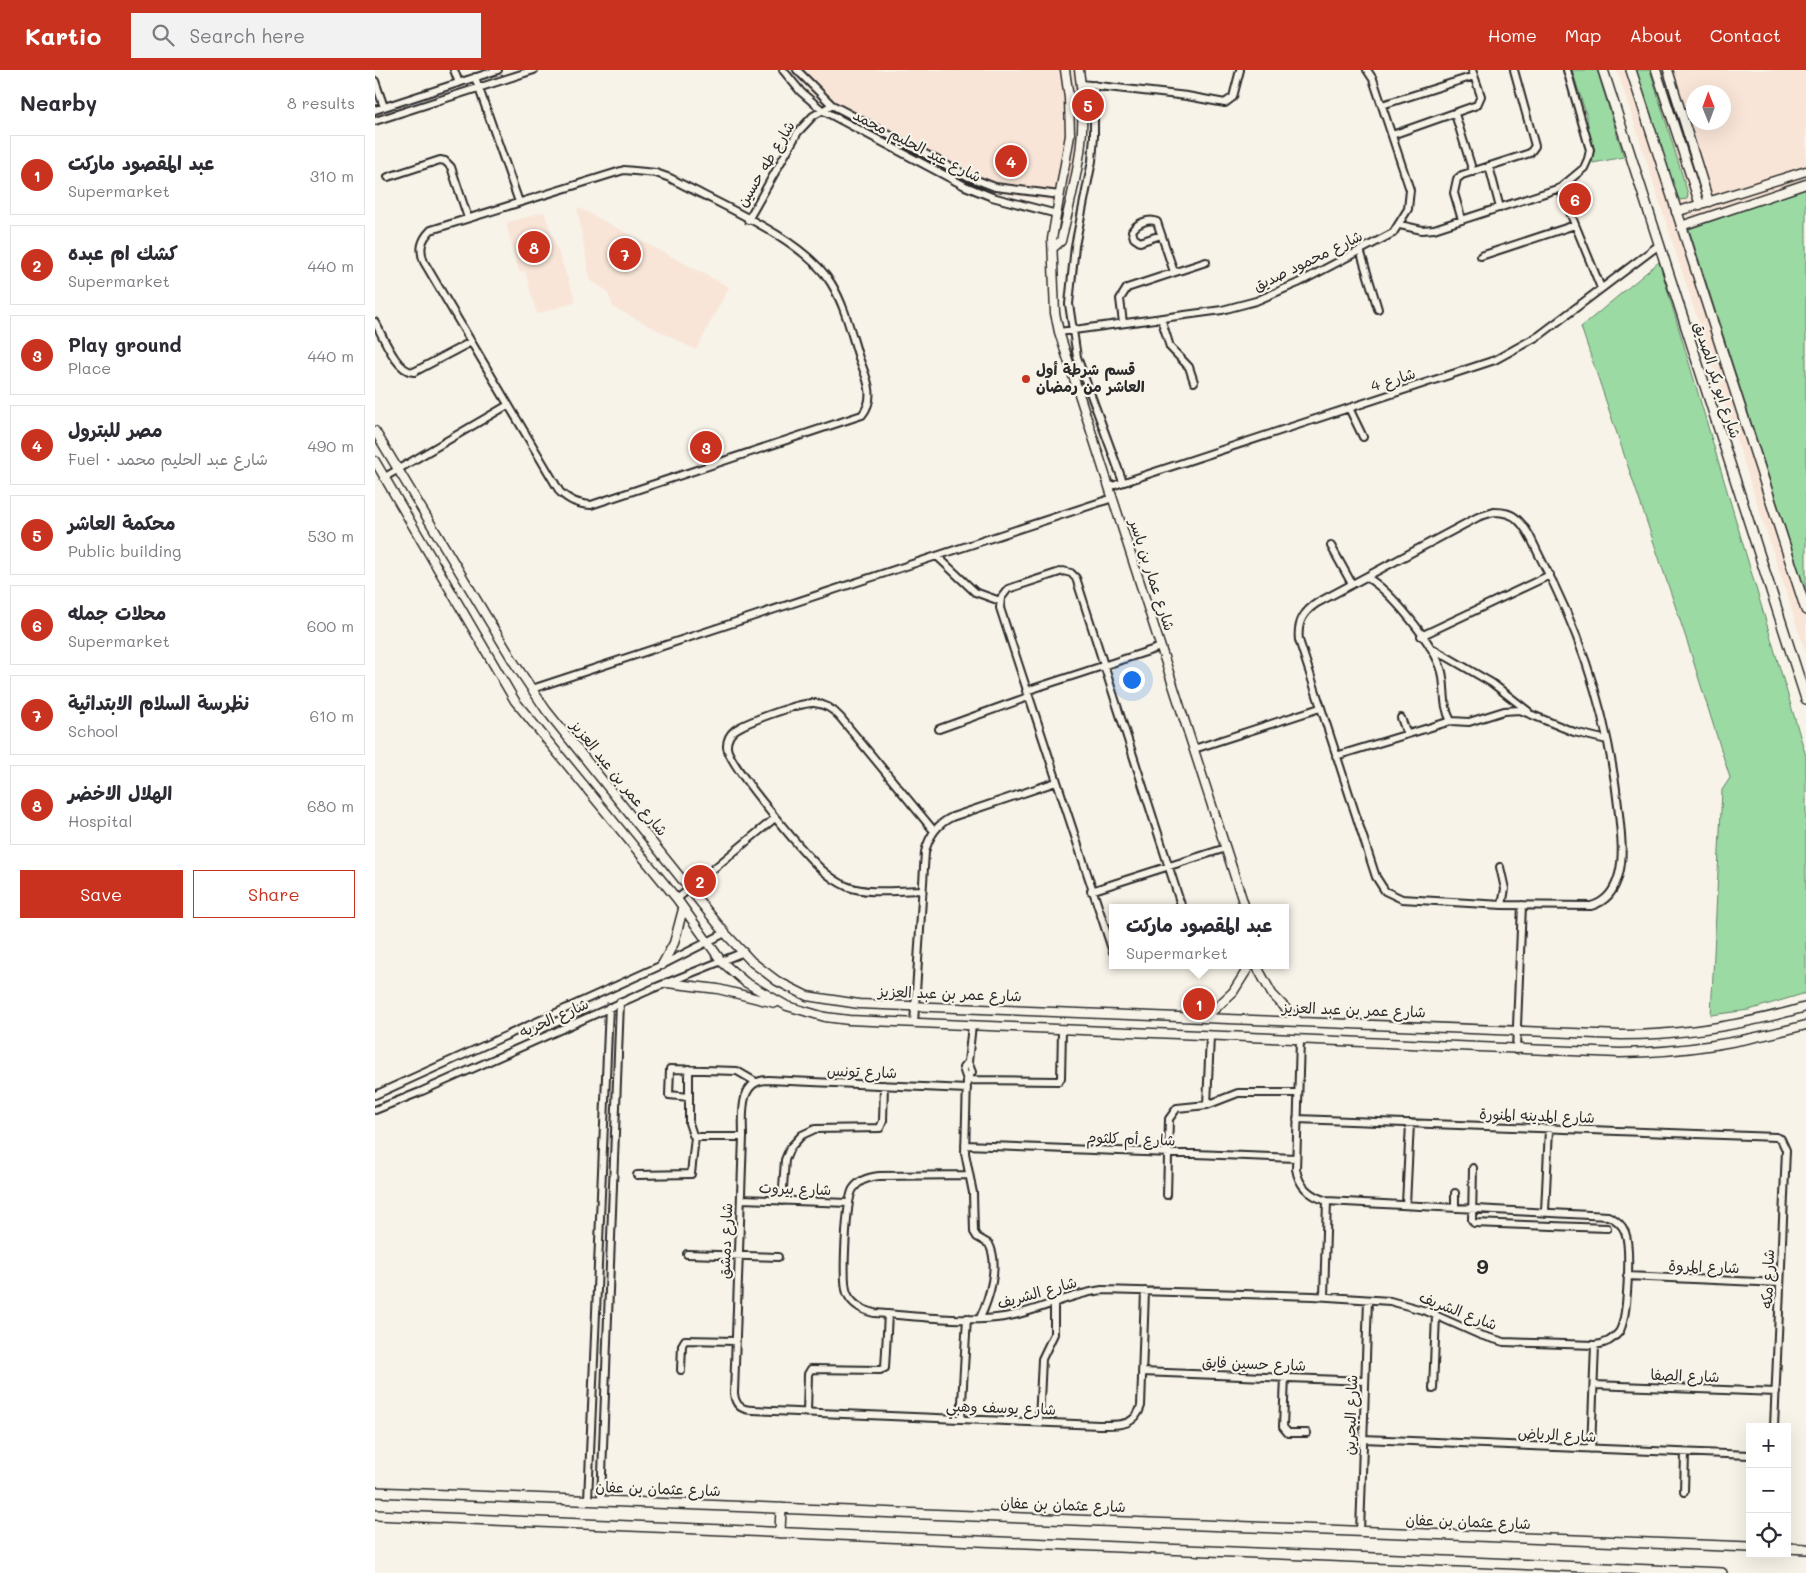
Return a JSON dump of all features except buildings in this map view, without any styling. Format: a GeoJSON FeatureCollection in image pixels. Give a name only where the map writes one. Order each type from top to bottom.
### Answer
{"type":"FeatureCollection","features":[{"type":"Feature","properties":{"kind":"main road","name":"شارع ابو بكر الصديق"},"geometry":{"type":"LineString","coordinates":[[1603,70],[1806,699]]}},
{"type":"Feature","properties":{"kind":"main road","name":"شارع ابو بكر الصديق"},"geometry":{"type":"LineString","coordinates":[[1631,70],[1806,610]]}},
{"type":"Feature","properties":{"kind":"main road","name":"شارع عثمان بن عفان"},"geometry":{"type":"LineString","coordinates":[[375,1492],[1746,1547]]}},
{"type":"Feature","properties":{"kind":"main road"},"geometry":{"type":"LineString","coordinates":[[780,1532],[781,1508]]}},
{"type":"Feature","properties":{"kind":"main road"},"geometry":{"type":"LineString","coordinates":[[375,1516],[1722,1573]]}},
{"type":"Feature","properties":{"kind":"main road"},"geometry":{"type":"LineString","coordinates":[[1791,1548],[1806,1549]]}},
{"type":"Feature","properties":{"kind":"street"},"geometry":{"type":"LineString","coordinates":[[454,70],[459,83]]}},
{"type":"Feature","properties":{"kind":"street"},"geometry":{"type":"LineString","coordinates":[[375,110],[498,70]]}},
{"type":"Feature","properties":{"kind":"street"},"geometry":{"type":"LineString","coordinates":[[375,122],[534,70]]}},
{"type":"Feature","properties":{"kind":"street","name":"شارع عبد الحليم محمد"},"geometry":{"type":"LineString","coordinates":[[783,70],[801,92],[822,110],[965,186],[1057,214]]}},
{"type":"Feature","properties":{"kind":"street","name":"شارع عبد الحليم محمد"},"geometry":{"type":"LineString","coordinates":[[797,70],[831,104],[969,176],[995,187],[1060,195]]}},
{"type":"Feature","properties":{"kind":"street","name":"شارع عمار بن ياسر"},"geometry":{"type":"LineString","coordinates":[[1065,70],[1070,116],[1068,152],[1052,239],[1054,247],[1054,293],[1059,332],[1244,904]]}},
{"type":"Feature","properties":{"kind":"street","name":"شارع عمار بن ياسر"},"geometry":{"type":"LineString","coordinates":[[1054,247],[1061,241],[1081,154],[1084,108],[1079,70]]}},
{"type":"Feature","properties":{"kind":"street"},"geometry":{"type":"LineString","coordinates":[[1081,84],[1187,96],[1225,103],[1233,97],[1240,70]]}},
{"type":"Feature","properties":{"kind":"street"},"geometry":{"type":"LineString","coordinates":[[1367,70],[1373,78],[1409,190],[1408,209],[1400,224],[1411,228],[1428,229],[1560,188],[1584,168],[1590,150],[1567,70]]}},
{"type":"Feature","properties":{"kind":"street"},"geometry":{"type":"LineString","coordinates":[[1462,220],[1454,186],[1462,175],[1530,153],[1535,146],[1514,70]]}},
{"type":"Feature","properties":{"kind":"street"},"geometry":{"type":"LineString","coordinates":[[1656,70],[1700,205]]}},
{"type":"Feature","properties":{"kind":"street"},"geometry":{"type":"LineString","coordinates":[[1668,70],[1709,202]]}},
{"type":"Feature","properties":{"kind":"street"},"geometry":{"type":"LineString","coordinates":[[1382,105],[1473,73],[1481,96],[1480,101],[1472,108],[1392,135]]}},
{"type":"Feature","properties":{"kind":"street"},"geometry":{"type":"LineString","coordinates":[[475,77],[519,202]]}},
{"type":"Feature","properties":{"kind":"street"},"geometry":{"type":"LineString","coordinates":[[375,81],[384,107]]}},
{"type":"Feature","properties":{"kind":"street"},"geometry":{"type":"LineString","coordinates":[[1094,85],[1095,128],[1092,161],[1075,246],[1070,285],[1071,330],[1077,357],[1123,482]]}},
{"type":"Feature","properties":{"kind":"street","name":"شارع طه حسين"},"geometry":{"type":"LineString","coordinates":[[748,220],[798,132],[813,116],[831,104]]}},
{"type":"Feature","properties":{"kind":"street"},"geometry":{"type":"LineString","coordinates":[[1455,114],[1473,172]]}},
{"type":"Feature","properties":{"kind":"street"},"geometry":{"type":"LineString","coordinates":[[1068,152],[1081,154]]}},
{"type":"Feature","properties":{"kind":"street"},"geometry":{"type":"LineString","coordinates":[[388,177],[440,160],[445,161],[451,168],[468,218]]}},
{"type":"Feature","properties":{"kind":"street"},"geometry":{"type":"LineString","coordinates":[[1489,166],[1500,208]]}},
{"type":"Feature","properties":{"kind":"street"},"geometry":{"type":"LineString","coordinates":[[640,170],[670,178],[803,252],[831,283],[840,300],[870,389],[868,408],[862,415],[591,505],[579,504],[569,500],[559,492],[421,254],[421,245],[425,236],[431,230],[519,202],[609,173],[640,170]]}},
{"type":"Feature","properties":{"kind":"street"},"geometry":{"type":"LineString","coordinates":[[1676,212],[1806,171]]}},
{"type":"Feature","properties":{"kind":"street"},"geometry":{"type":"LineString","coordinates":[[1681,226],[1806,184]]}},
{"type":"Feature","properties":{"kind":"street"},"geometry":{"type":"LineString","coordinates":[[993,196],[995,187]]}},
{"type":"Feature","properties":{"kind":"street"},"geometry":{"type":"LineString","coordinates":[[1560,188],[1601,288]]}},
{"type":"Feature","properties":{"kind":"street"},"geometry":{"type":"LineString","coordinates":[[1161,235],[1140,242],[1134,238],[1132,230],[1137,225],[1151,220],[1157,222],[1174,272]]}},
{"type":"Feature","properties":{"kind":"street","name":"شارع محمود صديق"},"geometry":{"type":"LineString","coordinates":[[1059,332],[1222,310],[1256,301],[1298,283],[1361,250],[1393,232],[1400,224]]}},
{"type":"Feature","properties":{"kind":"street"},"geometry":{"type":"LineString","coordinates":[[1481,256],[1575,225]]}},
{"type":"Feature","properties":{"kind":"street","name":"شارع 4"},"geometry":{"type":"LineString","coordinates":[[1109,487],[1482,365],[1509,354],[1540,335],[1659,245]]}},
{"type":"Feature","properties":{"kind":"street"},"geometry":{"type":"LineString","coordinates":[[1361,250],[1378,309]]}},
{"type":"Feature","properties":{"kind":"street"},"geometry":{"type":"LineString","coordinates":[[1123,323],[1120,306],[1122,293],[1127,288],[1206,262]]}},
{"type":"Feature","properties":{"kind":"street"},"geometry":{"type":"LineString","coordinates":[[1161,318],[1170,347],[1189,367],[1194,382]]}},
{"type":"Feature","properties":{"kind":"street"},"geometry":{"type":"LineString","coordinates":[[375,322],[400,367],[408,373],[414,372],[471,342]]}},
{"type":"Feature","properties":{"kind":"street"},"geometry":{"type":"LineString","coordinates":[[385,477],[508,405]]}},
{"type":"Feature","properties":{"kind":"street"},"geometry":{"type":"LineString","coordinates":[[1349,408],[1363,437]]}},
{"type":"Feature","properties":{"kind":"street","name":"شارع عمر بن عبد العزيز"},"geometry":{"type":"LineString","coordinates":[[375,431],[546,710],[725,932],[763,972],[807,996],[842,1003],[1621,1035],[1683,1033],[1745,1024],[1806,1007]]}},
{"type":"Feature","properties":{"kind":"street","name":"شارع عمر بن عبد العزيز"},"geometry":{"type":"LineString","coordinates":[[375,461],[515,702],[677,899],[722,962],[745,982],[787,1006],[825,1017],[914,1023],[1620,1053],[1678,1051],[1736,1043],[1806,1025]]}},
{"type":"Feature","properties":{"kind":"street"},"geometry":{"type":"LineString","coordinates":[[532,689],[1113,498]]}},
{"type":"Feature","properties":{"kind":"street"},"geometry":{"type":"LineString","coordinates":[[1502,512],[1510,514],[1522,524],[1567,611],[1585,660],[1607,740],[1615,783],[1622,852],[1620,873],[1614,889],[1604,900],[1591,906],[1502,905],[1402,899],[1385,891],[1376,878],[1299,640],[1299,623],[1310,608],[1366,577],[1478,517],[1502,512]]}},
{"type":"Feature","properties":{"kind":"street"},"geometry":{"type":"LineString","coordinates":[[1331,546],[1352,584]]}},
{"type":"Feature","properties":{"kind":"street"},"geometry":{"type":"LineString","coordinates":[[937,556],[975,592],[999,602]]}},
{"type":"Feature","properties":{"kind":"street"},"geometry":{"type":"LineString","coordinates":[[1109,941],[999,608],[999,602],[1003,594],[1012,587],[1059,572],[1071,573],[1078,582],[1181,904]]}},
{"type":"Feature","properties":{"kind":"street"},"geometry":{"type":"LineString","coordinates":[[1421,636],[1549,575]]}},
{"type":"Feature","properties":{"kind":"street"},"geometry":{"type":"LineString","coordinates":[[1366,577],[1390,594],[1441,667],[1444,681],[1445,706],[1451,720]]}},
{"type":"Feature","properties":{"kind":"street"},"geometry":{"type":"LineString","coordinates":[[1427,646],[1485,679],[1531,713],[1567,730],[1607,740]]}},
{"type":"Feature","properties":{"kind":"street"},"geometry":{"type":"LineString","coordinates":[[939,729],[1105,665],[1161,647]]}},
{"type":"Feature","properties":{"kind":"street"},"geometry":{"type":"LineString","coordinates":[[922,890],[865,890],[846,886],[818,866],[775,818],[729,756],[727,741],[733,731],[742,726],[793,706],[814,703],[824,705],[837,713],[934,831]]}},
{"type":"Feature","properties":{"kind":"street"},"geometry":{"type":"LineString","coordinates":[[1194,749],[1320,708]]}},
{"type":"Feature","properties":{"kind":"street"},"geometry":{"type":"LineString","coordinates":[[1336,756],[1451,720],[1469,722],[1509,710],[1531,713]]}},
{"type":"Feature","properties":{"kind":"street"},"geometry":{"type":"LineString","coordinates":[[1401,718],[1407,734]]}},
{"type":"Feature","properties":{"kind":"street"},"geometry":{"type":"LineString","coordinates":[[914,1023],[925,852],[934,831],[952,816],[1056,782]]}},
{"type":"Feature","properties":{"kind":"street"},"geometry":{"type":"LineString","coordinates":[[677,899],[775,818]]}},
{"type":"Feature","properties":{"kind":"street"},"geometry":{"type":"LineString","coordinates":[[1091,891],[1225,848]]}},
{"type":"Feature","properties":{"kind":"street"},"geometry":{"type":"LineString","coordinates":[[1499,867],[1505,889],[1502,905]]}},
{"type":"Feature","properties":{"kind":"street"},"geometry":{"type":"LineString","coordinates":[[1516,1050],[1522,905]]}},
{"type":"Feature","properties":{"kind":"street"},"geometry":{"type":"LineString","coordinates":[[662,965],[676,937],[683,909]]}},
{"type":"Feature","properties":{"kind":"street","name":"شارع الحريه"},"geometry":{"type":"LineString","coordinates":[[375,1095],[662,965],[725,932]]}},
{"type":"Feature","properties":{"kind":"street","name":"شارع الحريه"},"geometry":{"type":"LineString","coordinates":[[375,1110],[420,1092],[620,1002],[744,952]]}},
{"type":"Feature","properties":{"kind":"street"},"geometry":{"type":"LineString","coordinates":[[1205,1018],[1233,992],[1247,969]]}},
{"type":"Feature","properties":{"kind":"street"},"geometry":{"type":"LineString","coordinates":[[1258,969],[1272,994],[1298,1021]]}},
{"type":"Feature","properties":{"kind":"street"},"geometry":{"type":"LineString","coordinates":[[667,983],[718,990],[787,1006]]}},
{"type":"Feature","properties":{"kind":"street"},"geometry":{"type":"LineString","coordinates":[[601,1500],[620,1002]]}},
{"type":"Feature","properties":{"kind":"street"},"geometry":{"type":"LineString","coordinates":[[588,1500],[609,1007]]}},
{"type":"Feature","properties":{"kind":"street"},"geometry":{"type":"LineString","coordinates":[[971,1026],[968,1062],[972,1072],[967,1079],[965,1145],[968,1175],[973,1193],[974,1232],[977,1237],[989,1244],[992,1259],[991,1288],[980,1318]]}},
{"type":"Feature","properties":{"kind":"street"},"geometry":{"type":"LineString","coordinates":[[967,1079],[1059,1081],[1061,1078],[1063,1030]]}},
{"type":"Feature","properties":{"kind":"street"},"geometry":{"type":"LineString","coordinates":[[1207,1105],[1210,1036]]}},
{"type":"Feature","properties":{"kind":"street","name":"شارع الشريف"},"geometry":{"type":"LineString","coordinates":[[848,1203],[845,1278],[847,1292],[853,1303],[861,1308],[888,1314],[967,1318],[1011,1316],[1054,1302],[1102,1290],[1324,1296],[1403,1304],[1436,1315],[1480,1335],[1504,1342],[1595,1345],[1611,1340],[1622,1327],[1627,1276],[1627,1238],[1623,1228],[1617,1221],[1603,1214],[1327,1201],[1314,1197],[1302,1187],[1297,1173],[1296,1158],[1300,1040]]}},
{"type":"Feature","properties":{"kind":"street"},"geometry":{"type":"LineString","coordinates":[[637,1175],[691,1174],[695,1137],[689,1126],[689,1069]]}},
{"type":"Feature","properties":{"kind":"street"},"geometry":{"type":"LineString","coordinates":[[689,1097],[668,1094],[669,1070],[737,1071],[755,1082]]}},
{"type":"Feature","properties":{"kind":"street","name":"شارع تونس"},"geometry":{"type":"LineString","coordinates":[[755,1082],[768,1080],[967,1089]]}},
{"type":"Feature","properties":{"kind":"street","name":"شارع دمشق"},"geometry":{"type":"LineString","coordinates":[[737,1404],[734,1393],[735,1341],[745,1096],[755,1082]]}},
{"type":"Feature","properties":{"kind":"street"},"geometry":{"type":"LineString","coordinates":[[782,1201],[785,1160],[797,1139],[815,1129],[880,1128],[883,1121],[884,1085]]}},
{"type":"Feature","properties":{"kind":"street"},"geometry":{"type":"LineString","coordinates":[[1167,1196],[1169,1119],[1173,1111],[1181,1107],[1207,1105],[1243,1092],[1298,1093]]}},
{"type":"Feature","properties":{"kind":"street"},"geometry":{"type":"LineString","coordinates":[[605,1108],[616,1108]]}},
{"type":"Feature","properties":{"kind":"street","name":"شارع المدينه المنورة"},"geometry":{"type":"LineString","coordinates":[[1297,1119],[1776,1137]]}},
{"type":"Feature","properties":{"kind":"street"},"geometry":{"type":"LineString","coordinates":[[1405,1204],[1410,1123]]}},
{"type":"Feature","properties":{"kind":"street"},"geometry":{"type":"LineString","coordinates":[[1545,1211],[1549,1129]]}},
{"type":"Feature","properties":{"kind":"street"},"geometry":{"type":"LineString","coordinates":[[603,1136],[615,1136]]}},
{"type":"Feature","properties":{"kind":"street"},"geometry":{"type":"LineString","coordinates":[[695,1137],[743,1137]]}},
{"type":"Feature","properties":{"kind":"street","name":"شارع مكه"},"geometry":{"type":"LineString","coordinates":[[1774,1423],[1786,1150],[1784,1142],[1776,1137]]}},
{"type":"Feature","properties":{"kind":"street","name":"شارع أم كلثوم"},"geometry":{"type":"LineString","coordinates":[[965,1145],[1296,1158]]}},
{"type":"Feature","properties":{"kind":"street"},"geometry":{"type":"LineString","coordinates":[[1473,1168],[1472,1220],[1475,1223],[1607,1228]]}},
{"type":"Feature","properties":{"kind":"street"},"geometry":{"type":"LineString","coordinates":[[848,1203],[855,1186],[873,1177],[893,1174],[968,1175]]}},
{"type":"Feature","properties":{"kind":"street"},"geometry":{"type":"LineString","coordinates":[[1455,1193],[1455,1207]]}},
{"type":"Feature","properties":{"kind":"street","name":"شارع بيروت"},"geometry":{"type":"LineString","coordinates":[[741,1199],[848,1203]]}},
{"type":"Feature","properties":{"kind":"street"},"geometry":{"type":"LineString","coordinates":[[1324,1296],[1327,1201]]}},
{"type":"Feature","properties":{"kind":"street"},"geometry":{"type":"LineString","coordinates":[[687,1254],[778,1257]]}},
{"type":"Feature","properties":{"kind":"street","name":"شارع المروة"},"geometry":{"type":"LineString","coordinates":[[1627,1276],[1780,1283]]}},
{"type":"Feature","properties":{"kind":"street","name":"شارع يوسف وهبي"},"geometry":{"type":"LineString","coordinates":[[737,1404],[747,1410],[1127,1424],[1136,1417],[1141,1406],[1145,1291]]}},
{"type":"Feature","properties":{"kind":"street","name":"شارع البحرين"},"geometry":{"type":"LineString","coordinates":[[1360,1532],[1368,1300]]}},
{"type":"Feature","properties":{"kind":"street"},"geometry":{"type":"LineString","coordinates":[[1039,1422],[1042,1358],[1054,1334],[1054,1302]]}},
{"type":"Feature","properties":{"kind":"street"},"geometry":{"type":"LineString","coordinates":[[807,1413],[808,1374],[811,1369],[878,1370],[885,1368],[888,1314]]}},
{"type":"Feature","properties":{"kind":"street"},"geometry":{"type":"LineString","coordinates":[[1433,1389],[1436,1315]]}},
{"type":"Feature","properties":{"kind":"street"},"geometry":{"type":"LineString","coordinates":[[961,1419],[967,1318]]}},
{"type":"Feature","properties":{"kind":"street"},"geometry":{"type":"LineString","coordinates":[[681,1370],[682,1345],[685,1340],[735,1341]]}},
{"type":"Feature","properties":{"kind":"street"},"geometry":{"type":"LineString","coordinates":[[1591,1449],[1595,1345]]}},
{"type":"Feature","properties":{"kind":"street","name":"شارع حسين فايق"},"geometry":{"type":"LineString","coordinates":[[1142,1372],[1365,1380]]}},
{"type":"Feature","properties":{"kind":"street"},"geometry":{"type":"LineString","coordinates":[[1285,1378],[1283,1428],[1288,1433],[1307,1433]]}},
{"type":"Feature","properties":{"kind":"street"},"geometry":{"type":"LineString","coordinates":[[593,1381],[605,1382]]}},
{"type":"Feature","properties":{"kind":"street","name":"شارع الصفا"},"geometry":{"type":"LineString","coordinates":[[1594,1385],[1776,1392]]}},
{"type":"Feature","properties":{"kind":"street"},"geometry":{"type":"LineString","coordinates":[[592,1411],[604,1411]]}},
{"type":"Feature","properties":{"kind":"street","name":"شارع الرياض"},"geometry":{"type":"LineString","coordinates":[[1363,1438],[1746,1455]]}},
{"type":"Feature","properties":{"kind":"street"},"geometry":{"type":"LineString","coordinates":[[1684,1492],[1685,1453]]}},
{"type":"Feature","properties":{"kind":"shaded area"},"geometry":{"type":"Polygon","coordinates":[[[792,70],[1073,70],[1077,97],[1074,205],[1001,193],[971,183],[842,115],[811,94],[792,70]]]}},
{"type":"Feature","properties":{"kind":"shaded area"},"geometry":{"type":"Polygon","coordinates":[[[1617,70],[1806,70],[1806,654],[1617,70]]]}},
{"type":"Feature","properties":{"kind":"shaded area"},"geometry":{"type":"Polygon","coordinates":[[[577,207],[729,287],[696,350],[613,307],[607,291],[590,280],[577,207]]]}},
{"type":"Feature","properties":{"kind":"shaded area"},"geometry":{"type":"Polygon","coordinates":[[[544,212],[576,302],[537,314],[525,271],[519,272],[506,223],[544,212]]]}},
{"type":"Feature","properties":{"kind":"green space"},"geometry":{"type":"Polygon","coordinates":[[[1572,70],[1597,70],[1624,157],[1593,163],[1587,117],[1572,70]]]}},
{"type":"Feature","properties":{"kind":"green space"},"geometry":{"type":"Polygon","coordinates":[[[1635,70],[1650,70],[1688,194],[1687,199],[1680,200],[1675,194],[1635,70]]]}},
{"type":"Feature","properties":{"kind":"green space"},"geometry":{"type":"Polygon","coordinates":[[[1806,188],[1806,593],[1689,229],[1806,188]]]}},
{"type":"Feature","properties":{"kind":"green space"},"geometry":{"type":"Polygon","coordinates":[[[1659,262],[1806,756],[1806,993],[1749,1010],[1711,1015],[1722,790],[1730,778],[1686,638],[1581,327],[1659,262]]]}},
{"type":"Feature","properties":{"kind":"place","name":"محكمة العاشر"},"geometry":{"type":"Point","coordinates":[1088,105]}},
{"type":"Feature","properties":{"kind":"place","name":"مصر للبترول"},"geometry":{"type":"Point","coordinates":[1011,161]}},
{"type":"Feature","properties":{"kind":"place","name":"محلات جمله"},"geometry":{"type":"Point","coordinates":[1575,199]}},
{"type":"Feature","properties":{"kind":"place","name":"الهلال الاخضر"},"geometry":{"type":"Point","coordinates":[534,247]}},
{"type":"Feature","properties":{"kind":"place","name":"نظرسة السلام الابتدائية"},"geometry":{"type":"Point","coordinates":[625,254]}},
{"type":"Feature","properties":{"kind":"place","name":"قسم شرطة أول العاشر من رمضان"},"geometry":{"type":"Point","coordinates":[1026,379]}},
{"type":"Feature","properties":{"kind":"place","name":"Play ground"},"geometry":{"type":"Point","coordinates":[706,447]}},
{"type":"Feature","properties":{"kind":"place","name":"كشك ام عبده"},"geometry":{"type":"Point","coordinates":[700,881]}},
{"type":"Feature","properties":{"kind":"place","name":"عبد المقصود ماركت"},"geometry":{"type":"Point","coordinates":[1199,1004]}},
{"type":"Feature","properties":{"kind":"district","name":"9"},"geometry":{"type":"Point","coordinates":[1483,1267]}}]}
